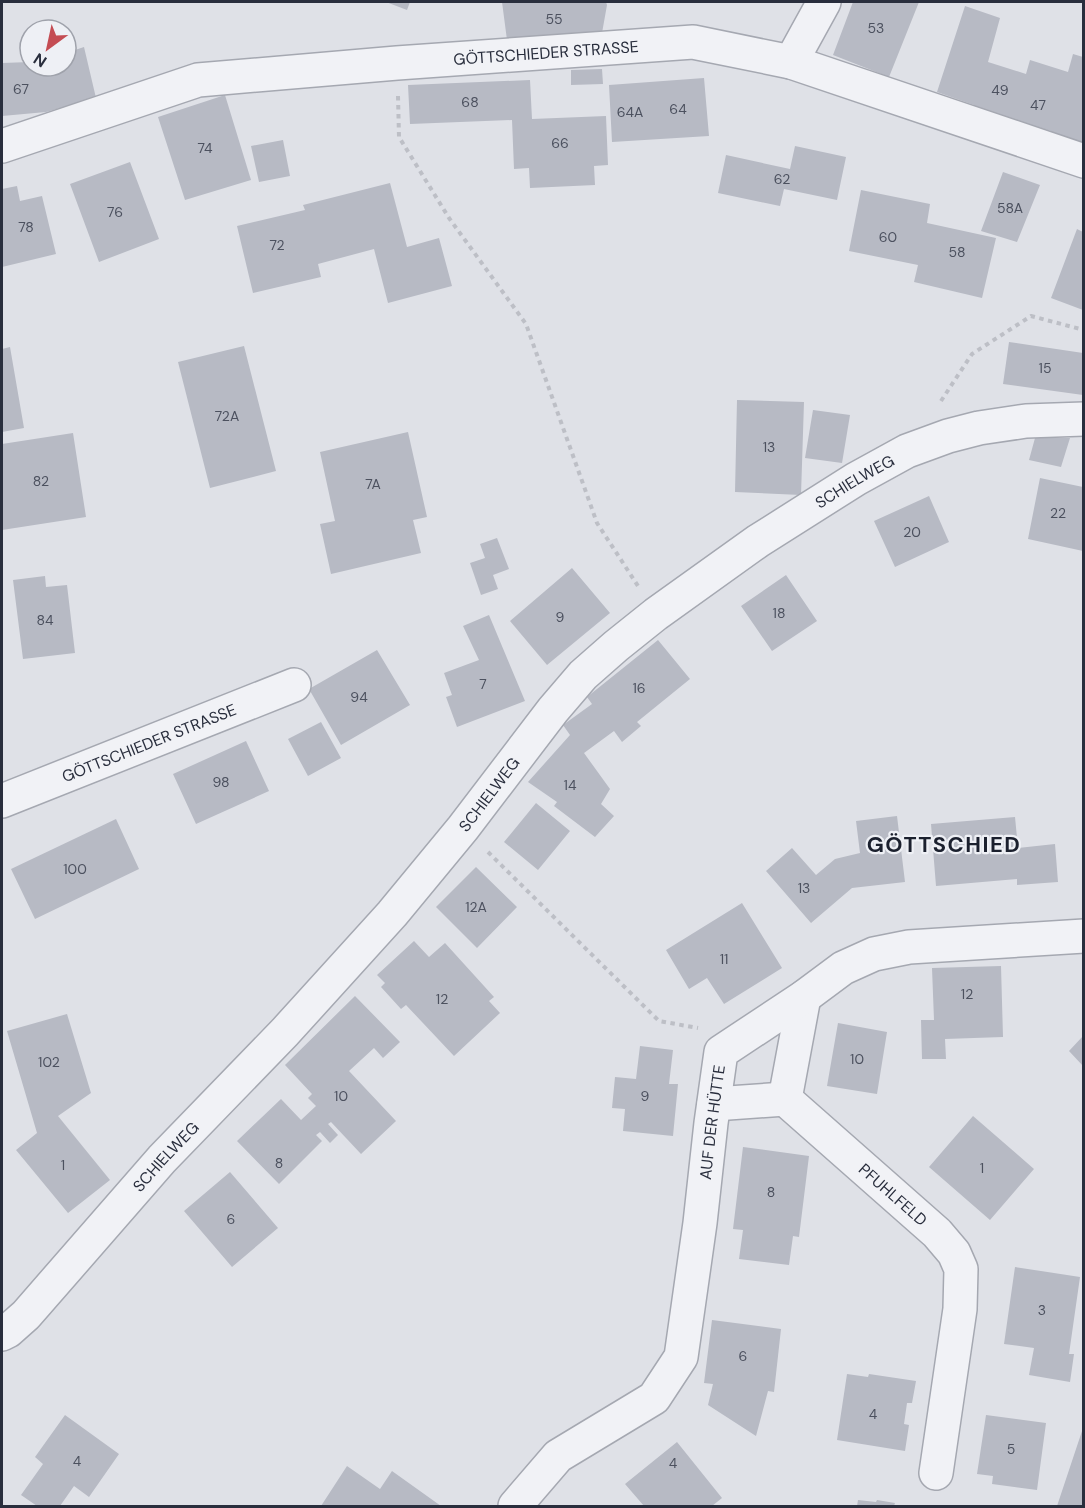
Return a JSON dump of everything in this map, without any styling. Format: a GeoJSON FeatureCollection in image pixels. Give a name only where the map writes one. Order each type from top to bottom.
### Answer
{"type":"FeatureCollection","features":[{"type":"Feature","properties":{"kind":"street"},"geometry":{"type":"LineString","coordinates":[[791,62],[825,2]]}},
{"type":"Feature","properties":{"kind":"street","name":"GÖTTSCHIEDER STRASSE"},"geometry":{"type":"LineString","coordinates":[[2,146],[198,80],[693,42],[791,62],[1083,161]]}},
{"type":"Feature","properties":{"kind":"street","name":"SCHIELWEG"},"geometry":{"type":"LineString","coordinates":[[2,1334],[26,1316],[162,1159],[341,972],[463,828],[553,710],[583,675],[616,646],[656,614],[758,541],[856,479],[907,451],[948,436],[979,428],[1026,421],[1083,419]]}},
{"type":"Feature","properties":{"kind":"street","name":"GÖTTSCHIEDER STRASSE"},"geometry":{"type":"LineString","coordinates":[[2,801],[294,685]]}},
{"type":"Feature","properties":{"kind":"street","name":"AUF DER HÜTTE"},"geometry":{"type":"LineString","coordinates":[[515,1506],[558,1456],[654,1398],[681,1357],[722,1052],[843,968],[874,954],[909,947],[1083,936]]}},
{"type":"Feature","properties":{"kind":"street"},"geometry":{"type":"LineString","coordinates":[[714,1104],[785,1099],[804,997]]}},
{"type":"Feature","properties":{"kind":"street","name":"PFUHLFELD"},"geometry":{"type":"LineString","coordinates":[[785,1099],[937,1233],[954,1253],[961,1269],[960,1310],[936,1473]]}},
{"type":"Feature","properties":{"kind":"path"},"geometry":{"type":"LineString","coordinates":[[397,63],[399,137],[449,218],[526,324],[597,523],[656,614]]}},
{"type":"Feature","properties":{"kind":"path"},"geometry":{"type":"LineString","coordinates":[[940,403],[972,354],[1031,316],[1083,330]]}},
{"type":"Feature","properties":{"kind":"path"},"geometry":{"type":"LineString","coordinates":[[463,828],[659,1021]]}},
{"type":"Feature","properties":{"kind":"building"},"geometry":{"type":"Polygon","coordinates":[[[386,2],[410,2],[407,10],[386,2]]]}},
{"type":"Feature","properties":{"kind":"building"},"geometry":{"type":"Polygon","coordinates":[[[502,2],[606,2],[607,5],[602,33],[507,40],[502,2]]]}},
{"type":"Feature","properties":{"kind":"building"},"geometry":{"type":"Polygon","coordinates":[[[853,2],[919,2],[889,77],[833,55],[853,2]]]}},
{"type":"Feature","properties":{"kind":"building"},"geometry":{"type":"Polygon","coordinates":[[[965,6],[1000,18],[988,62],[1026,74],[1030,60],[1068,72],[1073,54],[1083,57],[1083,154],[1047,143],[1051,131],[1012,119],[971,114],[974,105],[937,92],[965,6]]]}},
{"type":"Feature","properties":{"kind":"building"},"geometry":{"type":"Polygon","coordinates":[[[84,47],[96,98],[46,112],[2,116],[2,63],[18,62],[18,78],[78,78],[78,49],[84,47]]]}},
{"type":"Feature","properties":{"kind":"building"},"geometry":{"type":"Polygon","coordinates":[[[602,69],[603,84],[571,85],[571,70],[602,69]]]}},
{"type":"Feature","properties":{"kind":"building"},"geometry":{"type":"Polygon","coordinates":[[[704,78],[709,136],[612,142],[609,85],[704,78]]]}},
{"type":"Feature","properties":{"kind":"building"},"geometry":{"type":"Polygon","coordinates":[[[530,80],[532,119],[606,116],[608,165],[594,166],[595,185],[530,188],[529,168],[514,169],[512,120],[410,124],[408,85],[530,80]]]}},
{"type":"Feature","properties":{"kind":"building"},"geometry":{"type":"Polygon","coordinates":[[[225,95],[251,180],[185,200],[158,117],[225,95]]]}},
{"type":"Feature","properties":{"kind":"building"},"geometry":{"type":"Polygon","coordinates":[[[283,140],[290,176],[259,182],[251,146],[283,140]]]}},
{"type":"Feature","properties":{"kind":"building"},"geometry":{"type":"Polygon","coordinates":[[[795,146],[846,157],[837,200],[784,189],[780,206],[718,193],[726,155],[790,169],[795,146]]]}},
{"type":"Feature","properties":{"kind":"building"},"geometry":{"type":"Polygon","coordinates":[[[130,162],[159,239],[99,262],[70,184],[130,162]]]}},
{"type":"Feature","properties":{"kind":"building"},"geometry":{"type":"Polygon","coordinates":[[[1003,172],[1040,185],[1017,242],[981,231],[1003,172]]]}},
{"type":"Feature","properties":{"kind":"building"},"geometry":{"type":"Polygon","coordinates":[[[390,183],[407,247],[439,238],[452,286],[388,303],[374,249],[318,264],[321,277],[253,293],[237,226],[305,210],[303,205],[390,183]]]}},
{"type":"Feature","properties":{"kind":"building"},"geometry":{"type":"Polygon","coordinates":[[[17,186],[20,201],[42,196],[56,254],[2,267],[2,189],[17,186]]]}},
{"type":"Feature","properties":{"kind":"building"},"geometry":{"type":"Polygon","coordinates":[[[861,190],[930,204],[927,223],[996,238],[982,298],[914,282],[918,265],[849,251],[861,190]]]}},
{"type":"Feature","properties":{"kind":"building"},"geometry":{"type":"Polygon","coordinates":[[[1077,229],[1083,232],[1083,310],[1051,298],[1077,229]]]}},
{"type":"Feature","properties":{"kind":"building"},"geometry":{"type":"Polygon","coordinates":[[[1009,342],[1083,353],[1083,395],[1003,384],[1009,342]]]}},
{"type":"Feature","properties":{"kind":"building"},"geometry":{"type":"Polygon","coordinates":[[[244,346],[276,471],[210,488],[178,362],[244,346]]]}},
{"type":"Feature","properties":{"kind":"building"},"geometry":{"type":"Polygon","coordinates":[[[10,347],[24,428],[2,432],[2,349],[10,347]]]}},
{"type":"Feature","properties":{"kind":"building"},"geometry":{"type":"Polygon","coordinates":[[[737,400],[804,402],[801,495],[735,492],[737,400]]]}},
{"type":"Feature","properties":{"kind":"building"},"geometry":{"type":"Polygon","coordinates":[[[813,410],[850,415],[842,463],[805,458],[813,410]]]}},
{"type":"Feature","properties":{"kind":"building"},"geometry":{"type":"Polygon","coordinates":[[[408,432],[427,517],[413,520],[421,553],[331,574],[320,524],[335,521],[320,452],[408,432]]]}},
{"type":"Feature","properties":{"kind":"building"},"geometry":{"type":"Polygon","coordinates":[[[73,433],[86,517],[2,530],[2,444],[73,433]]]}},
{"type":"Feature","properties":{"kind":"building"},"geometry":{"type":"Polygon","coordinates":[[[1035,438],[1070,438],[1061,467],[1029,460],[1035,438]]]}},
{"type":"Feature","properties":{"kind":"building"},"geometry":{"type":"Polygon","coordinates":[[[1040,478],[1083,487],[1083,551],[1028,539],[1040,478]]]}},
{"type":"Feature","properties":{"kind":"building"},"geometry":{"type":"Polygon","coordinates":[[[929,496],[949,542],[895,567],[874,521],[929,496]]]}},
{"type":"Feature","properties":{"kind":"building"},"geometry":{"type":"Polygon","coordinates":[[[497,538],[509,569],[493,575],[498,589],[481,595],[470,563],[485,558],[480,544],[497,538]]]}},
{"type":"Feature","properties":{"kind":"building"},"geometry":{"type":"Polygon","coordinates":[[[572,568],[610,613],[547,665],[510,621],[572,568]]]}},
{"type":"Feature","properties":{"kind":"building"},"geometry":{"type":"Polygon","coordinates":[[[786,575],[817,621],[772,651],[741,606],[786,575]]]}},
{"type":"Feature","properties":{"kind":"building"},"geometry":{"type":"Polygon","coordinates":[[[45,576],[46,587],[67,585],[75,653],[23,659],[13,580],[45,576]]]}},
{"type":"Feature","properties":{"kind":"building"},"geometry":{"type":"Polygon","coordinates":[[[489,615],[525,701],[457,727],[446,697],[452,695],[444,673],[479,660],[463,626],[489,615]]]}},
{"type":"Feature","properties":{"kind":"building"},"geometry":{"type":"Polygon","coordinates":[[[658,640],[690,679],[637,722],[641,726],[622,742],[614,731],[584,753],[610,789],[601,804],[614,816],[595,837],[554,806],[557,802],[528,782],[570,735],[563,725],[592,704],[587,697],[658,640]]]}},
{"type":"Feature","properties":{"kind":"building"},"geometry":{"type":"Polygon","coordinates":[[[377,650],[410,705],[341,745],[309,689],[377,650]]]}},
{"type":"Feature","properties":{"kind":"building"},"geometry":{"type":"Polygon","coordinates":[[[321,722],[341,758],[308,776],[288,739],[321,722]]]}},
{"type":"Feature","properties":{"kind":"building"},"geometry":{"type":"Polygon","coordinates":[[[246,741],[269,791],[196,824],[173,774],[246,741]]]}},
{"type":"Feature","properties":{"kind":"building"},"geometry":{"type":"Polygon","coordinates":[[[536,803],[570,831],[538,870],[504,842],[536,803]]]}},
{"type":"Feature","properties":{"kind":"building"},"geometry":{"type":"Polygon","coordinates":[[[897,816],[905,882],[852,888],[811,923],[766,871],[792,848],[816,875],[835,859],[860,853],[856,821],[897,816]]]}},
{"type":"Feature","properties":{"kind":"building"},"geometry":{"type":"Polygon","coordinates":[[[1015,817],[1018,848],[1055,844],[1058,882],[1017,885],[1017,879],[936,886],[931,824],[1015,817]]]}},
{"type":"Feature","properties":{"kind":"building"},"geometry":{"type":"Polygon","coordinates":[[[116,819],[139,869],[35,919],[11,869],[116,819]]]}},
{"type":"Feature","properties":{"kind":"building"},"geometry":{"type":"Polygon","coordinates":[[[476,867],[517,907],[477,948],[436,907],[476,867]]]}},
{"type":"Feature","properties":{"kind":"building"},"geometry":{"type":"Polygon","coordinates":[[[742,903],[782,968],[724,1004],[707,978],[689,989],[666,950],[742,903]]]}},
{"type":"Feature","properties":{"kind":"building"},"geometry":{"type":"Polygon","coordinates":[[[414,941],[429,957],[445,943],[494,997],[489,1001],[500,1013],[454,1056],[406,1005],[401,1009],[381,987],[385,983],[377,975],[414,941]]]}},
{"type":"Feature","properties":{"kind":"building"},"geometry":{"type":"Polygon","coordinates":[[[1001,966],[1003,1037],[945,1039],[946,1059],[922,1059],[921,1020],[934,1020],[932,968],[1001,966]]]}},
{"type":"Feature","properties":{"kind":"building"},"geometry":{"type":"Polygon","coordinates":[[[355,996],[400,1042],[383,1058],[374,1048],[349,1071],[396,1121],[361,1154],[331,1122],[328,1124],[338,1135],[330,1143],[320,1132],[316,1135],[322,1141],[279,1184],[237,1141],[281,1099],[301,1120],[316,1106],[308,1098],[312,1094],[285,1065],[355,996]]]}},
{"type":"Feature","properties":{"kind":"building"},"geometry":{"type":"Polygon","coordinates":[[[67,1014],[91,1093],[58,1116],[110,1180],[68,1213],[16,1150],[37,1133],[7,1031],[67,1014]]]}},
{"type":"Feature","properties":{"kind":"building"},"geometry":{"type":"Polygon","coordinates":[[[838,1023],[887,1032],[877,1094],[827,1086],[838,1023]]]}},
{"type":"Feature","properties":{"kind":"building"},"geometry":{"type":"Polygon","coordinates":[[[1083,1036],[1083,1066],[1069,1051],[1083,1036]]]}},
{"type":"Feature","properties":{"kind":"building"},"geometry":{"type":"Polygon","coordinates":[[[640,1046],[673,1050],[669,1084],[678,1084],[673,1136],[623,1131],[625,1109],[612,1108],[615,1077],[636,1079],[640,1046]]]}},
{"type":"Feature","properties":{"kind":"building"},"geometry":{"type":"Polygon","coordinates":[[[973,1116],[1034,1169],[990,1220],[929,1167],[973,1116]]]}},
{"type":"Feature","properties":{"kind":"building"},"geometry":{"type":"Polygon","coordinates":[[[743,1147],[809,1156],[799,1237],[793,1236],[789,1265],[739,1259],[743,1230],[733,1229],[743,1147]]]}},
{"type":"Feature","properties":{"kind":"building"},"geometry":{"type":"Polygon","coordinates":[[[230,1172],[278,1228],[232,1267],[184,1211],[230,1172]]]}},
{"type":"Feature","properties":{"kind":"building"},"geometry":{"type":"Polygon","coordinates":[[[1015,1267],[1080,1277],[1069,1354],[1074,1354],[1070,1382],[1029,1375],[1034,1348],[1004,1344],[1015,1267]]]}},
{"type":"Feature","properties":{"kind":"building"},"geometry":{"type":"Polygon","coordinates":[[[712,1320],[781,1329],[774,1392],[768,1391],[756,1436],[708,1405],[713,1384],[704,1383],[712,1320]]]}},
{"type":"Feature","properties":{"kind":"building"},"geometry":{"type":"Polygon","coordinates":[[[847,1374],[868,1377],[869,1374],[916,1381],[912,1403],[907,1403],[904,1424],[909,1425],[905,1451],[837,1440],[847,1374]]]}},
{"type":"Feature","properties":{"kind":"building"},"geometry":{"type":"Polygon","coordinates":[[[65,1415],[119,1454],[89,1497],[74,1486],[60,1506],[37,1506],[21,1495],[43,1464],[35,1457],[65,1415]]]}},
{"type":"Feature","properties":{"kind":"building"},"geometry":{"type":"Polygon","coordinates":[[[986,1415],[1046,1423],[1037,1490],[992,1484],[993,1476],[977,1474],[986,1415]]]}},
{"type":"Feature","properties":{"kind":"building"},"geometry":{"type":"Polygon","coordinates":[[[1083,1428],[1083,1506],[1057,1506],[1083,1428]]]}},
{"type":"Feature","properties":{"kind":"building"},"geometry":{"type":"Polygon","coordinates":[[[677,1442],[722,1498],[712,1506],[644,1506],[625,1484],[677,1442]]]}},
{"type":"Feature","properties":{"kind":"building"},"geometry":{"type":"Polygon","coordinates":[[[347,1466],[380,1489],[392,1471],[441,1506],[321,1506],[347,1466]]]}},
{"type":"Feature","properties":{"kind":"building"},"geometry":{"type":"Polygon","coordinates":[[[858,1500],[895,1503],[894,1506],[857,1506],[858,1500]]]}},
{"type":"Feature","properties":{"kind":"district","name":"GÖTTSCHIED"},"geometry":{"type":"Point","coordinates":[944,844]}}]}
